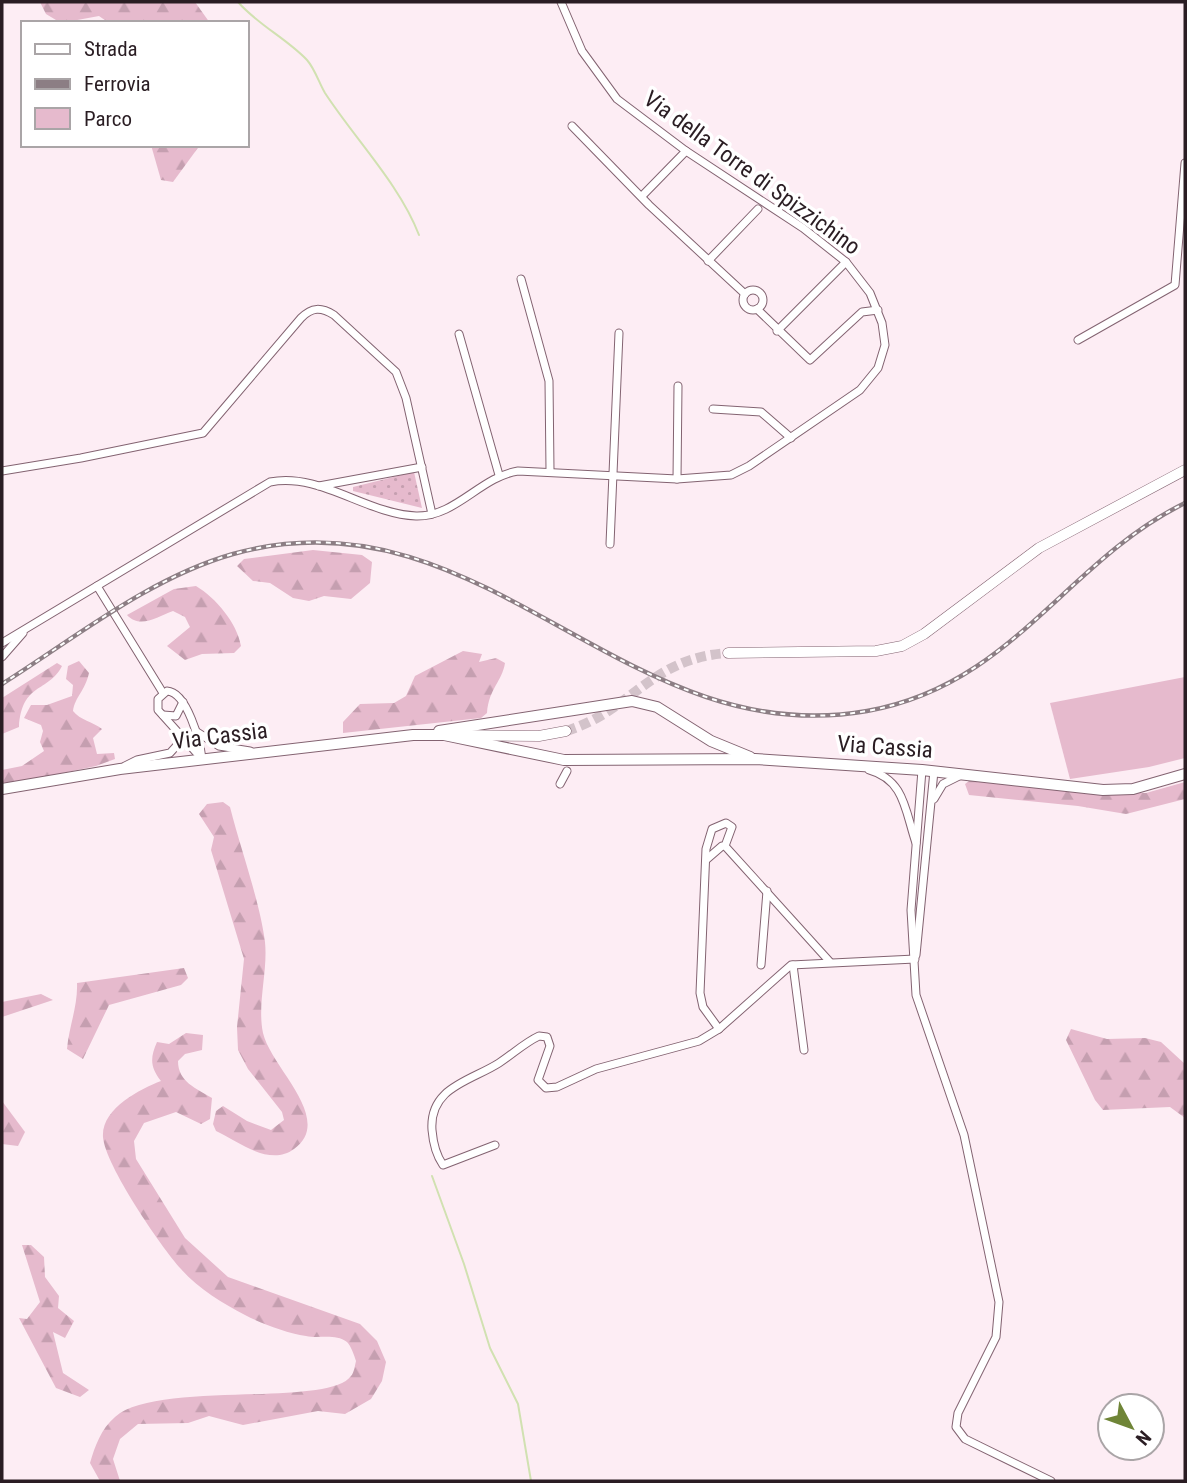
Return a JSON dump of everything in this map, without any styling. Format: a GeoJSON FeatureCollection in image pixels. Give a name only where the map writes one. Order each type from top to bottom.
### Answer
{"type":"FeatureCollection","features":[{"type":"Feature","properties":{"kind":"main road"},"geometry":{"type":"LineString","coordinates":[[728,653],[864,652],[902,646],[924,634],[1039,548],[1185,470]]}},
{"type":"Feature","properties":{"kind":"main road"},"geometry":{"type":"LineString","coordinates":[[412,735],[632,701],[657,708],[711,741],[755,759]]}},
{"type":"Feature","properties":{"kind":"main road"},"geometry":{"type":"LineString","coordinates":[[444,735],[539,736],[566,731]]}},
{"type":"Feature","properties":{"kind":"main road","name":"Via Cassia"},"geometry":{"type":"LineString","coordinates":[[2,789],[120,769],[412,735],[444,735],[564,760],[755,759],[934,771],[1116,790],[1148,785],[1185,774]]}},
{"type":"Feature","properties":{"kind":"street","name":"Via della Torre di Spizzichino"},"geometry":{"type":"LineString","coordinates":[[2,643],[263,484],[282,480],[317,486],[404,514],[432,514],[455,504],[499,475],[518,471],[550,470],[677,480],[731,475],[791,438],[856,393],[872,378],[881,362],[884,345],[878,310],[870,293],[846,262],[803,228],[686,151],[617,99],[582,51],[561,2]]}},
{"type":"Feature","properties":{"kind":"street"},"geometry":{"type":"LineString","coordinates":[[572,126],[708,261],[745,294],[745,306],[757,309],[810,360],[862,312],[878,310]]}},
{"type":"Feature","properties":{"kind":"street"},"geometry":{"type":"LineString","coordinates":[[642,196],[686,151]]}},
{"type":"Feature","properties":{"kind":"street"},"geometry":{"type":"LineString","coordinates":[[1078,340],[1175,285],[1185,163]]}},
{"type":"Feature","properties":{"kind":"street"},"geometry":{"type":"LineString","coordinates":[[708,261],[758,209]]}},
{"type":"Feature","properties":{"kind":"street"},"geometry":{"type":"LineString","coordinates":[[777,331],[846,262]]}},
{"type":"Feature","properties":{"kind":"street"},"geometry":{"type":"LineString","coordinates":[[521,279],[549,382],[550,470]]}},
{"type":"Feature","properties":{"kind":"street"},"geometry":{"type":"LineString","coordinates":[[745,294],[754,290],[761,295],[762,302],[757,309]]}},
{"type":"Feature","properties":{"kind":"street"},"geometry":{"type":"LineString","coordinates":[[2,471],[203,433],[300,317],[317,309],[334,315],[396,372],[406,398],[432,514]]}},
{"type":"Feature","properties":{"kind":"street"},"geometry":{"type":"LineString","coordinates":[[610,544],[619,333]]}},
{"type":"Feature","properties":{"kind":"street"},"geometry":{"type":"LineString","coordinates":[[459,334],[499,475]]}},
{"type":"Feature","properties":{"kind":"street"},"geometry":{"type":"LineString","coordinates":[[677,480],[678,386]]}},
{"type":"Feature","properties":{"kind":"street"},"geometry":{"type":"LineString","coordinates":[[713,409],[761,412],[791,438]]}},
{"type":"Feature","properties":{"kind":"street"},"geometry":{"type":"LineString","coordinates":[[317,486],[422,467]]}},
{"type":"Feature","properties":{"kind":"street"},"geometry":{"type":"LineString","coordinates":[[97,586],[163,693]]}},
{"type":"Feature","properties":{"kind":"street","name":"Via della Torre di Spizzichino"},"geometry":{"type":"LineString","coordinates":[[2,657],[28,627]]}},
{"type":"Feature","properties":{"kind":"street"},"geometry":{"type":"LineString","coordinates":[[163,693],[175,692],[183,702],[195,731],[202,759]]}},
{"type":"Feature","properties":{"kind":"street"},"geometry":{"type":"LineString","coordinates":[[163,693],[157,703],[160,713],[202,759]]}},
{"type":"Feature","properties":{"kind":"street"},"geometry":{"type":"LineString","coordinates":[[160,713],[168,717],[176,716],[182,710],[183,702]]}},
{"type":"Feature","properties":{"kind":"street"},"geometry":{"type":"LineString","coordinates":[[120,769],[137,760],[173,751],[180,741],[175,729]]}},
{"type":"Feature","properties":{"kind":"street"},"geometry":{"type":"LineString","coordinates":[[195,731],[219,746],[254,752]]}},
{"type":"Feature","properties":{"kind":"street"},"geometry":{"type":"LineString","coordinates":[[852,765],[891,779],[918,848]]}},
{"type":"Feature","properties":{"kind":"street"},"geometry":{"type":"LineString","coordinates":[[922,770],[918,848],[911,910],[912,957],[918,1004],[964,1135],[999,1294],[996,1337],[957,1413],[956,1430],[965,1439],[1051,1481]]}},
{"type":"Feature","properties":{"kind":"street"},"geometry":{"type":"LineString","coordinates":[[560,783],[567,771]]}},
{"type":"Feature","properties":{"kind":"street"},"geometry":{"type":"LineString","coordinates":[[912,957],[933,803],[934,771]]}},
{"type":"Feature","properties":{"kind":"street"},"geometry":{"type":"LineString","coordinates":[[933,803],[943,784],[961,775]]}},
{"type":"Feature","properties":{"kind":"street"},"geometry":{"type":"LineString","coordinates":[[908,818],[930,820]]}},
{"type":"Feature","properties":{"kind":"street"},"geometry":{"type":"LineString","coordinates":[[707,859],[725,846],[732,827],[726,823],[712,829],[707,859],[700,993],[703,1007],[719,1029]]}},
{"type":"Feature","properties":{"kind":"street"},"geometry":{"type":"LineString","coordinates":[[725,846],[830,962]]}},
{"type":"Feature","properties":{"kind":"street"},"geometry":{"type":"LineString","coordinates":[[761,965],[767,891]]}},
{"type":"Feature","properties":{"kind":"street"},"geometry":{"type":"LineString","coordinates":[[495,1145],[443,1166],[432,1140],[431,1123],[436,1105],[449,1088],[499,1063],[539,1036],[547,1037],[550,1046],[538,1080],[546,1088],[557,1087],[596,1069],[689,1046],[719,1029],[793,965],[912,957]]}},
{"type":"Feature","properties":{"kind":"street"},"geometry":{"type":"LineString","coordinates":[[793,965],[804,1050]]}},
{"type":"Feature","properties":{"kind":"green space"},"geometry":{"type":"Polygon","coordinates":[[[40,2],[195,2],[209,21],[106,21],[99,16],[58,21],[46,14],[40,2]]]}},
{"type":"Feature","properties":{"kind":"green space"},"geometry":{"type":"Polygon","coordinates":[[[152,147],[199,147],[173,182],[161,180],[152,147]]]}},
{"type":"Feature","properties":{"kind":"green space"},"geometry":{"type":"Polygon","coordinates":[[[414,472],[422,508],[353,491],[353,487],[414,472]]]}},
{"type":"Feature","properties":{"kind":"green space"},"geometry":{"type":"Polygon","coordinates":[[[313,550],[362,555],[372,562],[370,583],[351,599],[324,596],[309,601],[293,598],[270,583],[253,581],[237,566],[244,559],[313,550]]]}},
{"type":"Feature","properties":{"kind":"green space"},"geometry":{"type":"Polygon","coordinates":[[[196,586],[218,604],[230,620],[241,646],[234,653],[202,654],[185,660],[167,646],[190,627],[185,617],[173,611],[155,619],[137,621],[127,615],[174,589],[196,586]]]}},
{"type":"Feature","properties":{"kind":"green space"},"geometry":{"type":"Polygon","coordinates":[[[463,651],[482,654],[479,662],[496,658],[505,663],[490,697],[487,713],[481,718],[343,733],[343,722],[360,704],[394,703],[406,696],[415,676],[463,651]]]}},
{"type":"Feature","properties":{"kind":"green space"},"geometry":{"type":"Polygon","coordinates":[[[79,661],[89,673],[73,711],[102,729],[93,738],[97,754],[114,753],[115,759],[96,766],[2,786],[2,770],[22,766],[44,751],[40,742],[43,731],[41,725],[24,718],[31,705],[47,705],[72,696],[73,685],[66,679],[68,666],[79,661]]]}},
{"type":"Feature","properties":{"kind":"green space"},"geometry":{"type":"Polygon","coordinates":[[[57,663],[62,666],[56,675],[25,702],[19,727],[2,734],[2,698],[57,663]]]}},
{"type":"Feature","properties":{"kind":"green space"},"geometry":{"type":"Polygon","coordinates":[[[1185,677],[1185,758],[1149,767],[1070,779],[1050,703],[1185,677]]]}},
{"type":"Feature","properties":{"kind":"green space"},"geometry":{"type":"Polygon","coordinates":[[[973,778],[1126,793],[1146,793],[1185,782],[1185,799],[1126,814],[1078,806],[969,795],[965,784],[973,778]]]}},
{"type":"Feature","properties":{"kind":"green space"},"geometry":{"type":"Polygon","coordinates":[[[223,802],[230,807],[265,942],[261,1011],[263,1033],[268,1047],[297,1093],[308,1123],[305,1137],[285,1154],[255,1151],[216,1131],[213,1124],[216,1111],[223,1106],[247,1121],[271,1130],[284,1120],[282,1112],[248,1069],[238,1050],[237,1027],[244,959],[211,850],[214,837],[199,814],[207,804],[223,802]]]}},
{"type":"Feature","properties":{"kind":"green space"},"geometry":{"type":"Polygon","coordinates":[[[184,968],[188,978],[181,985],[109,1005],[83,1059],[67,1049],[77,983],[184,968]]]}},
{"type":"Feature","properties":{"kind":"green space"},"geometry":{"type":"Polygon","coordinates":[[[41,994],[53,1000],[2,1017],[2,1002],[41,994]]]}},
{"type":"Feature","properties":{"kind":"green space"},"geometry":{"type":"Polygon","coordinates":[[[1071,1029],[1107,1039],[1145,1038],[1161,1042],[1185,1064],[1185,1118],[1170,1107],[1103,1110],[1095,1100],[1066,1040],[1071,1029]]]}},
{"type":"Feature","properties":{"kind":"green space"},"geometry":{"type":"Polygon","coordinates":[[[186,1033],[203,1035],[202,1050],[185,1054],[178,1061],[179,1068],[189,1084],[212,1098],[210,1119],[201,1124],[176,1112],[144,1123],[134,1141],[136,1159],[185,1238],[228,1277],[360,1324],[377,1341],[386,1362],[382,1381],[371,1399],[345,1414],[318,1411],[243,1425],[209,1416],[188,1423],[138,1424],[120,1439],[113,1459],[120,1481],[100,1481],[90,1463],[99,1438],[115,1417],[136,1406],[166,1399],[310,1391],[336,1385],[351,1376],[356,1361],[350,1346],[342,1339],[299,1335],[267,1325],[228,1306],[195,1283],[161,1243],[113,1166],[103,1137],[108,1118],[133,1095],[161,1081],[152,1062],[157,1042],[169,1044],[186,1033]]]}},
{"type":"Feature","properties":{"kind":"green space"},"geometry":{"type":"Polygon","coordinates":[[[2,1101],[25,1132],[18,1146],[2,1144],[2,1101]]]}},
{"type":"Feature","properties":{"kind":"green space"},"geometry":{"type":"Polygon","coordinates":[[[22,1245],[31,1245],[44,1257],[45,1277],[59,1296],[58,1308],[74,1321],[65,1338],[53,1332],[63,1373],[89,1390],[80,1397],[56,1388],[19,1318],[27,1319],[40,1302],[22,1245]]]}},
{"type":"Feature","properties":{"kind":"waterway"},"geometry":{"type":"LineString","coordinates":[[238,2],[310,64],[325,93],[401,198],[419,235]]}},
{"type":"Feature","properties":{"kind":"waterway"},"geometry":{"type":"LineString","coordinates":[[432,1176],[464,1264],[490,1348],[518,1404],[531,1481]]}},
{"type":"Feature","properties":{"kind":"tunnel"},"geometry":{"type":"LineString","coordinates":[[566,731],[608,711],[679,664],[728,653]]}},
{"type":"Feature","properties":{"kind":"railway"},"geometry":{"type":"LineString","coordinates":[[2,684],[113,611],[172,578],[233,554],[322,542],[403,555],[479,584],[625,662],[700,695],[780,714],[867,711],[918,697],[961,676],[1000,649],[1105,557],[1143,528],[1185,503]]}}]}
